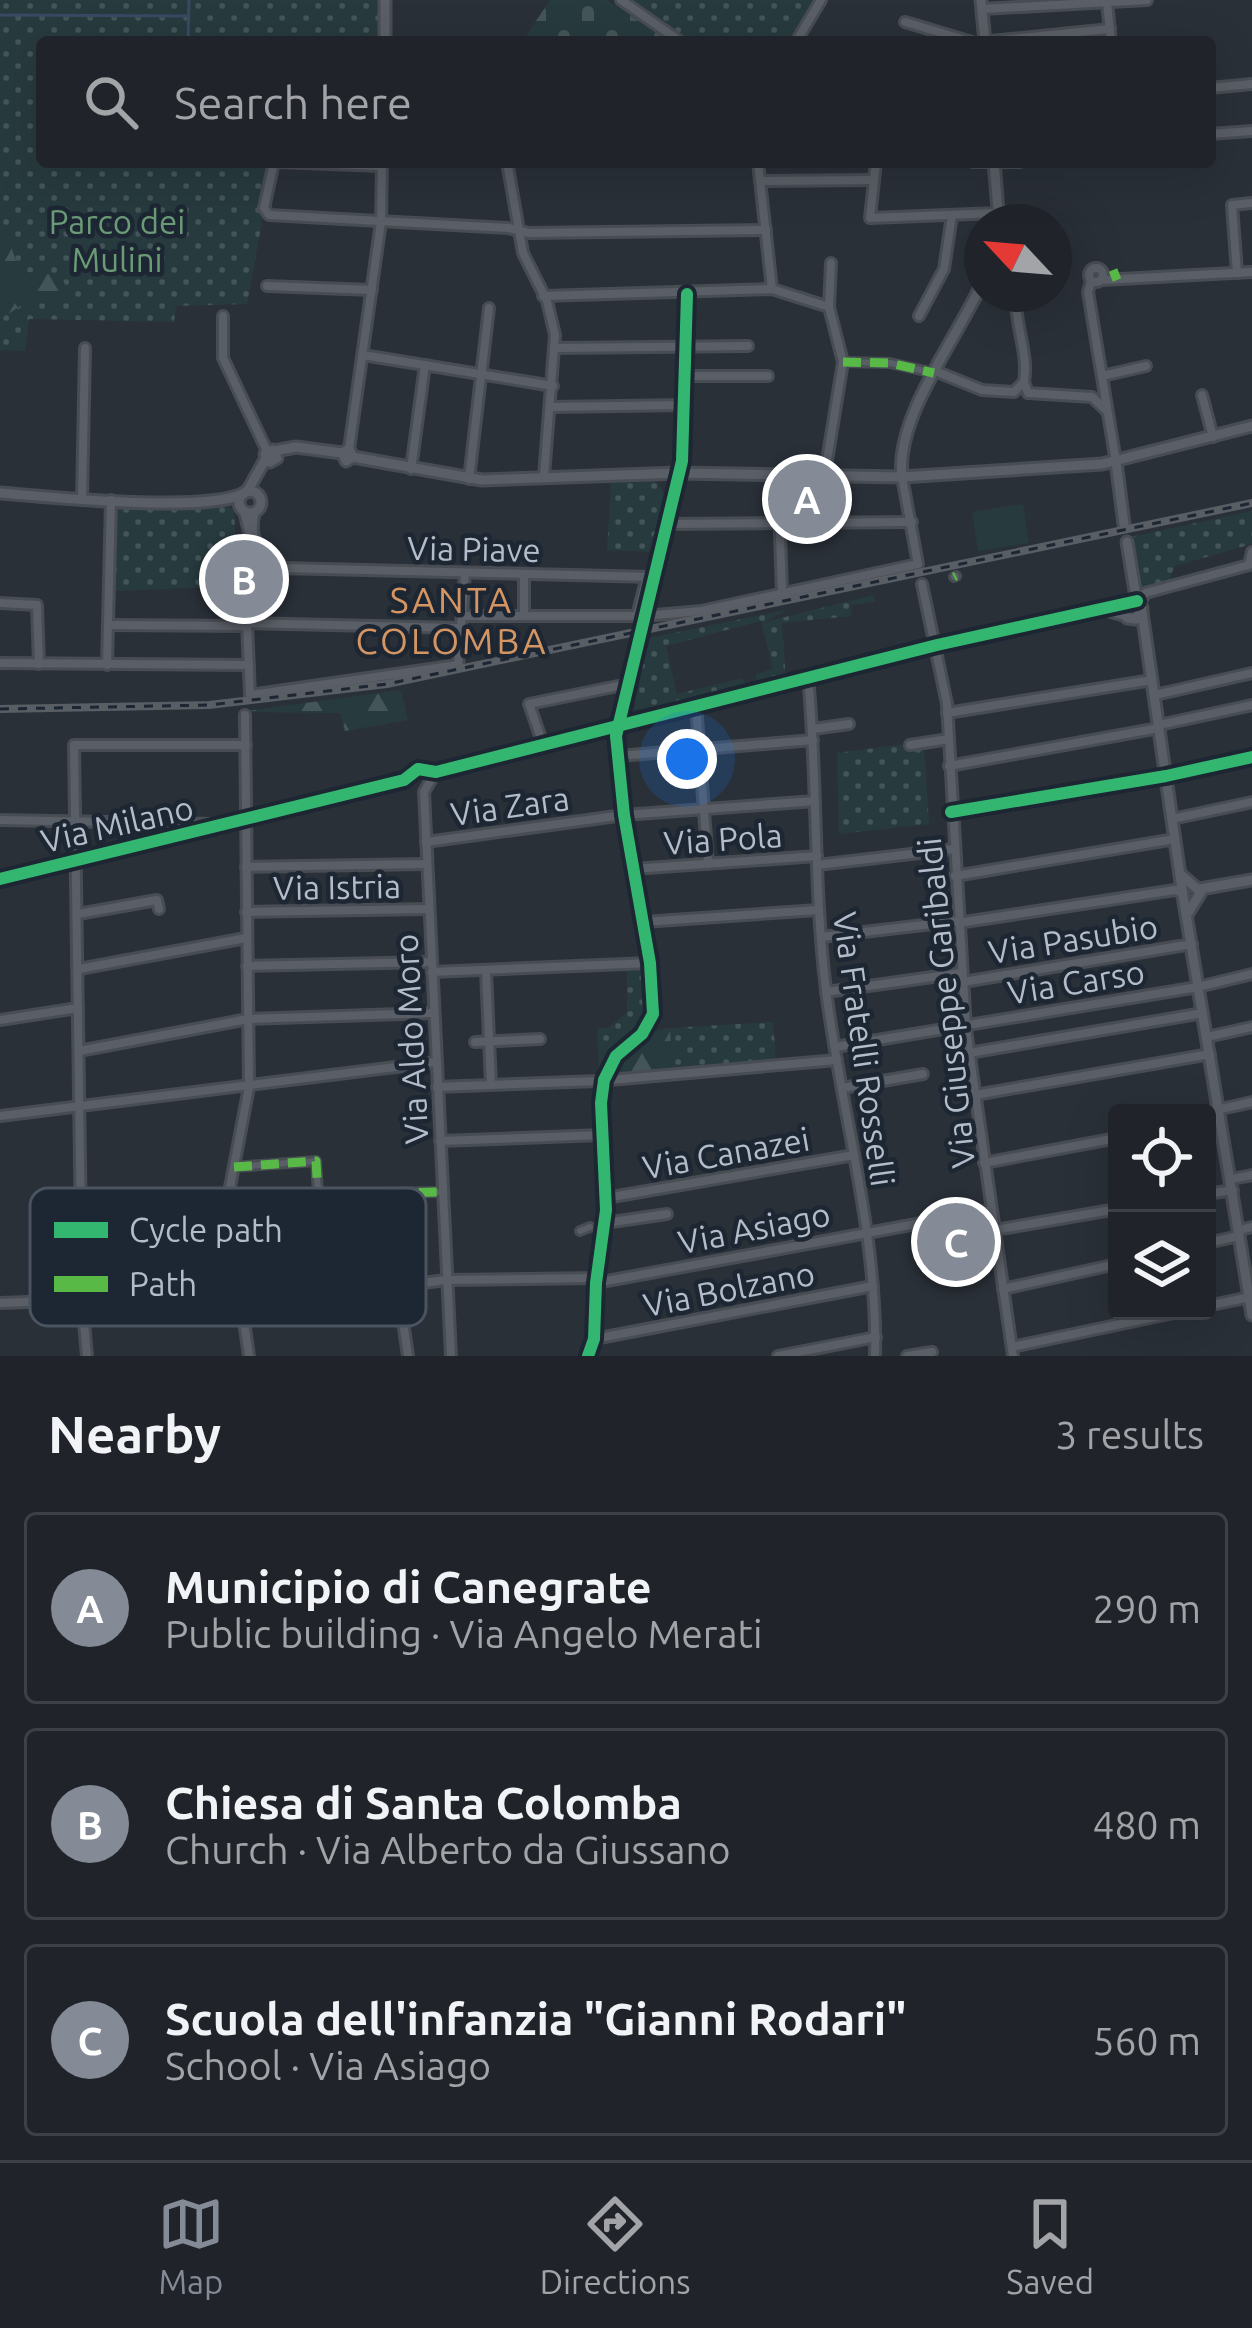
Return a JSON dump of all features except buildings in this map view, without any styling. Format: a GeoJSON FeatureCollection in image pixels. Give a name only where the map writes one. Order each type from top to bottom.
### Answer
{"type":"FeatureCollection","features":[{"type":"Feature","properties":{"kind":"street"},"geometry":{"type":"LineString","coordinates":[[385,0],[385,36]]}},
{"type":"Feature","properties":{"kind":"street"},"geometry":{"type":"LineString","coordinates":[[620,0],[672,36]]}},
{"type":"Feature","properties":{"kind":"street"},"geometry":{"type":"LineString","coordinates":[[800,36],[821,0]]}},
{"type":"Feature","properties":{"kind":"street"},"geometry":{"type":"LineString","coordinates":[[1107,0],[1110,36]]}},
{"type":"Feature","properties":{"kind":"street"},"geometry":{"type":"LineString","coordinates":[[983,36],[981,4],[1147,0]]}},
{"type":"Feature","properties":{"kind":"street"},"geometry":{"type":"LineString","coordinates":[[905,22],[952,36]]}},
{"type":"Feature","properties":{"kind":"street"},"geometry":{"type":"LineString","coordinates":[[1041,36],[1109,29]]}},
{"type":"Feature","properties":{"kind":"street"},"geometry":{"type":"LineString","coordinates":[[1216,87],[1252,84]]}},
{"type":"Feature","properties":{"kind":"street"},"geometry":{"type":"LineString","coordinates":[[1216,134],[1252,131]]}},
{"type":"Feature","properties":{"kind":"street"},"geometry":{"type":"LineString","coordinates":[[275,168],[264,210],[269,215],[518,231],[766,230]]}},
{"type":"Feature","properties":{"kind":"street"},"geometry":{"type":"LineString","coordinates":[[348,453],[381,221],[382,168]]}},
{"type":"Feature","properties":{"kind":"street"},"geometry":{"type":"LineString","coordinates":[[508,168],[525,261],[552,316],[556,348],[544,476]]}},
{"type":"Feature","properties":{"kind":"street"},"geometry":{"type":"LineString","coordinates":[[759,168],[772,289]]}},
{"type":"Feature","properties":{"kind":"street"},"geometry":{"type":"LineString","coordinates":[[875,168],[870,218],[964,216]]}},
{"type":"Feature","properties":{"kind":"street"},"geometry":{"type":"LineString","coordinates":[[994,168],[997,204]]}},
{"type":"Feature","properties":{"kind":"street"},"geometry":{"type":"LineString","coordinates":[[760,181],[874,180]]}},
{"type":"Feature","properties":{"kind":"street"},"geometry":{"type":"LineString","coordinates":[[1237,274],[1232,206],[1252,203]]}},
{"type":"Feature","properties":{"kind":"street"},"geometry":{"type":"LineString","coordinates":[[920,316],[944,268],[952,215]]}},
{"type":"Feature","properties":{"kind":"street"},"geometry":{"type":"LineString","coordinates":[[825,473],[843,362],[829,307],[831,263]]}},
{"type":"Feature","properties":{"kind":"street"},"geometry":{"type":"LineString","coordinates":[[1124,524],[1088,292],[1096,280],[1115,275],[1252,272]]}},
{"type":"Feature","properties":{"kind":"street"},"geometry":{"type":"LineString","coordinates":[[267,286],[372,290]]}},
{"type":"Feature","properties":{"kind":"street"},"geometry":{"type":"LineString","coordinates":[[544,296],[772,289],[829,307]]}},
{"type":"Feature","properties":{"kind":"street"},"geometry":{"type":"LineString","coordinates":[[462,616],[637,616],[679,473],[687,293]]}},
{"type":"Feature","properties":{"kind":"street"},"geometry":{"type":"LineString","coordinates":[[469,479],[489,308]]}},
{"type":"Feature","properties":{"kind":"street"},"geometry":{"type":"LineString","coordinates":[[644,616],[701,610],[918,564],[899,452],[967,312]]}},
{"type":"Feature","properties":{"kind":"street"},"geometry":{"type":"LineString","coordinates":[[1015,312],[1028,393],[1092,397],[1102,392],[1103,380]]}},
{"type":"Feature","properties":{"kind":"street"},"geometry":{"type":"LineString","coordinates":[[223,316],[223,358],[269,458]]}},
{"type":"Feature","properties":{"kind":"street"},"geometry":{"type":"LineString","coordinates":[[556,348],[748,346]]}},
{"type":"Feature","properties":{"kind":"street"},"geometry":{"type":"LineString","coordinates":[[82,500],[85,347]]}},
{"type":"Feature","properties":{"kind":"street"},"geometry":{"type":"LineString","coordinates":[[362,355],[553,386]]}},
{"type":"Feature","properties":{"kind":"street"},"geometry":{"type":"LineString","coordinates":[[843,362],[890,363],[934,372],[982,390],[1014,392],[1024,382]]}},
{"type":"Feature","properties":{"kind":"street"},"geometry":{"type":"LineString","coordinates":[[411,469],[425,365]]}},
{"type":"Feature","properties":{"kind":"street"},"geometry":{"type":"LineString","coordinates":[[1103,380],[1146,366]]}},
{"type":"Feature","properties":{"kind":"street"},"geometry":{"type":"LineString","coordinates":[[685,376],[768,376]]}},
{"type":"Feature","properties":{"kind":"street"},"geometry":{"type":"LineString","coordinates":[[1202,394],[1213,436]]}},
{"type":"Feature","properties":{"kind":"street"},"geometry":{"type":"LineString","coordinates":[[1092,397],[1108,412]]}},
{"type":"Feature","properties":{"kind":"street"},"geometry":{"type":"LineString","coordinates":[[551,407],[685,405]]}},
{"type":"Feature","properties":{"kind":"street"},"geometry":{"type":"LineString","coordinates":[[247,510],[249,493],[269,458],[301,447],[469,479],[679,473],[902,477],[1116,462],[1252,426]]}},
{"type":"Feature","properties":{"kind":"street"},"geometry":{"type":"LineString","coordinates":[[778,473],[782,593]]}},
{"type":"Feature","properties":{"kind":"street"},"geometry":{"type":"LineString","coordinates":[[0,494],[220,501],[249,493]]}},
{"type":"Feature","properties":{"kind":"street"},"geometry":{"type":"LineString","coordinates":[[220,501],[247,510],[261,505],[249,493]]}},
{"type":"Feature","properties":{"kind":"street"},"geometry":{"type":"LineString","coordinates":[[107,665],[111,500]]}},
{"type":"Feature","properties":{"kind":"street","name":"Via Piave"},"geometry":{"type":"LineString","coordinates":[[247,510],[249,542],[273,566],[650,577]]}},
{"type":"Feature","properties":{"kind":"street"},"geometry":{"type":"LineString","coordinates":[[666,524],[912,523]]}},
{"type":"Feature","properties":{"kind":"street"},"geometry":{"type":"LineString","coordinates":[[1127,542],[1134,607],[1145,634],[1155,694],[1180,874],[1193,893],[1187,917],[1249,1274],[1252,1315]]}},
{"type":"Feature","properties":{"kind":"street"},"geometry":{"type":"LineString","coordinates":[[1134,607],[1145,593],[1249,565],[1252,552]]}},
{"type":"Feature","properties":{"kind":"street"},"geometry":{"type":"LineString","coordinates":[[252,571],[247,624],[250,695],[458,665],[465,573]]}},
{"type":"Feature","properties":{"kind":"street"},"geometry":{"type":"LineString","coordinates":[[524,574],[524,616]]}},
{"type":"Feature","properties":{"kind":"street"},"geometry":{"type":"LineString","coordinates":[[641,628],[650,577]]}},
{"type":"Feature","properties":{"kind":"street","name":"Via Giuseppe Garibaldi"},"geometry":{"type":"LineString","coordinates":[[922,584],[938,645],[947,712],[963,1024],[1012,1352]]}},
{"type":"Feature","properties":{"kind":"street"},"geometry":{"type":"LineString","coordinates":[[0,603],[34,603],[39,608],[39,664]]}},
{"type":"Feature","properties":{"kind":"street"},"geometry":{"type":"LineString","coordinates":[[0,820],[220,824],[246,820],[422,781],[539,743],[938,645],[1097,608],[1134,607]]}},
{"type":"Feature","properties":{"kind":"street"},"geometry":{"type":"LineString","coordinates":[[108,625],[461,628]]}},
{"type":"Feature","properties":{"kind":"street"},"geometry":{"type":"LineString","coordinates":[[588,1356],[594,1339],[605,1223],[604,1081],[616,1056],[642,1034],[653,1014],[650,963],[618,756],[618,726],[638,642]]}},
{"type":"Feature","properties":{"kind":"street"},"geometry":{"type":"LineString","coordinates":[[0,663],[248,664]]}},
{"type":"Feature","properties":{"kind":"street"},"geometry":{"type":"LineString","coordinates":[[1155,694],[1252,673]]}},
{"type":"Feature","properties":{"kind":"street","name":"Via Fratelli Rosselli"},"geometry":{"type":"LineString","coordinates":[[808,677],[826,992],[866,1231],[875,1356]]}},
{"type":"Feature","properties":{"kind":"street"},"geometry":{"type":"LineString","coordinates":[[947,712],[1152,680]]}},
{"type":"Feature","properties":{"kind":"street"},"geometry":{"type":"LineString","coordinates":[[539,743],[529,704],[628,684]]}},
{"type":"Feature","properties":{"kind":"street"},"geometry":{"type":"LineString","coordinates":[[696,705],[708,864]]}},
{"type":"Feature","properties":{"kind":"street"},"geometry":{"type":"LineString","coordinates":[[949,766],[1157,729],[1252,705]]}},
{"type":"Feature","properties":{"kind":"street"},"geometry":{"type":"LineString","coordinates":[[230,1188],[249,1087],[245,715]]}},
{"type":"Feature","properties":{"kind":"street"},"geometry":{"type":"LineString","coordinates":[[813,729],[849,724]]}},
{"type":"Feature","properties":{"kind":"street"},"geometry":{"type":"LineString","coordinates":[[618,756],[813,740]]}},
{"type":"Feature","properties":{"kind":"street"},"geometry":{"type":"LineString","coordinates":[[910,746],[949,740]]}},
{"type":"Feature","properties":{"kind":"street"},"geometry":{"type":"LineString","coordinates":[[81,1188],[74,745],[246,745]]}},
{"type":"Feature","properties":{"kind":"street"},"geometry":{"type":"LineString","coordinates":[[951,812],[1252,757]]}},
{"type":"Feature","properties":{"kind":"street"},"geometry":{"type":"LineString","coordinates":[[414,772],[422,781]]}},
{"type":"Feature","properties":{"kind":"street","name":"Via Aldo Moro"},"geometry":{"type":"LineString","coordinates":[[422,781],[451,1356]]}},
{"type":"Feature","properties":{"kind":"street","name":"Via Zara"},"geometry":{"type":"LineString","coordinates":[[426,842],[624,814],[815,801]]}},
{"type":"Feature","properties":{"kind":"street"},"geometry":{"type":"LineString","coordinates":[[1172,819],[1252,802]]}},
{"type":"Feature","properties":{"kind":"street","name":"Via Milano"},"geometry":{"type":"LineString","coordinates":[[0,879],[246,820]]}},
{"type":"Feature","properties":{"kind":"street"},"geometry":{"type":"LineString","coordinates":[[955,876],[1175,838]]}},
{"type":"Feature","properties":{"kind":"street","name":"Via Pola"},"geometry":{"type":"LineString","coordinates":[[633,869],[954,849]]}},
{"type":"Feature","properties":{"kind":"street"},"geometry":{"type":"LineString","coordinates":[[246,867],[427,864]]}},
{"type":"Feature","properties":{"kind":"street"},"geometry":{"type":"LineString","coordinates":[[821,937],[1175,890],[1193,893],[1252,880]]}},
{"type":"Feature","properties":{"kind":"street"},"geometry":{"type":"LineString","coordinates":[[79,914],[157,900],[159,910]]}},
{"type":"Feature","properties":{"kind":"street","name":"Via Istria"},"geometry":{"type":"LineString","coordinates":[[246,912],[429,909]]}},
{"type":"Feature","properties":{"kind":"street"},"geometry":{"type":"LineString","coordinates":[[643,922],[818,910]]}},
{"type":"Feature","properties":{"kind":"street"},"geometry":{"type":"LineString","coordinates":[[79,969],[246,938]]}},
{"type":"Feature","properties":{"kind":"street","name":"Via Pasubio"},"geometry":{"type":"LineString","coordinates":[[826,992],[962,978],[1192,944]]}},
{"type":"Feature","properties":{"kind":"street"},"geometry":{"type":"LineString","coordinates":[[247,966],[486,971],[650,963]]}},
{"type":"Feature","properties":{"kind":"street"},"geometry":{"type":"LineString","coordinates":[[486,971],[491,1084]]}},
{"type":"Feature","properties":{"kind":"street","name":"Via Carso"},"geometry":{"type":"LineString","coordinates":[[835,1047],[1252,974]]}},
{"type":"Feature","properties":{"kind":"street"},"geometry":{"type":"LineString","coordinates":[[0,1020],[78,1008]]}},
{"type":"Feature","properties":{"kind":"street"},"geometry":{"type":"LineString","coordinates":[[79,1051],[248,1019],[433,1013]]}},
{"type":"Feature","properties":{"kind":"street"},"geometry":{"type":"LineString","coordinates":[[969,1054],[1203,1013]]}},
{"type":"Feature","properties":{"kind":"street"},"geometry":{"type":"LineString","coordinates":[[1207,1037],[1252,1027]]}},
{"type":"Feature","properties":{"kind":"street"},"geometry":{"type":"LineString","coordinates":[[475,1042],[540,1039]]}},
{"type":"Feature","properties":{"kind":"street"},"geometry":{"type":"LineString","coordinates":[[975,1094],[1210,1054]]}},
{"type":"Feature","properties":{"kind":"street"},"geometry":{"type":"LineString","coordinates":[[437,1088],[604,1081],[837,1060]]}},
{"type":"Feature","properties":{"kind":"street"},"geometry":{"type":"LineString","coordinates":[[0,1115],[436,1062]]}},
{"type":"Feature","properties":{"kind":"street"},"geometry":{"type":"LineString","coordinates":[[842,1088],[922,1074]]}},
{"type":"Feature","properties":{"kind":"street"},"geometry":{"type":"LineString","coordinates":[[1216,1114],[1252,1102]]}},
{"type":"Feature","properties":{"kind":"street"},"geometry":{"type":"LineString","coordinates":[[440,1141],[602,1135]]}},
{"type":"Feature","properties":{"kind":"street"},"geometry":{"type":"LineString","coordinates":[[984,1163],[1108,1140]]}},
{"type":"Feature","properties":{"kind":"street","name":"Via Canazei"},"geometry":{"type":"LineString","coordinates":[[606,1198],[854,1155]]}},
{"type":"Feature","properties":{"kind":"street"},"geometry":{"type":"LineString","coordinates":[[234,1167],[316,1161],[318,1188]]}},
{"type":"Feature","properties":{"kind":"street"},"geometry":{"type":"LineString","coordinates":[[1216,1191],[1252,1174]]}},
{"type":"Feature","properties":{"kind":"street"},"geometry":{"type":"LineString","coordinates":[[426,1192],[442,1192]]}},
{"type":"Feature","properties":{"kind":"street","name":"Via Asiago"},"geometry":{"type":"LineString","coordinates":[[426,1283],[596,1280],[992,1210]]}},
{"type":"Feature","properties":{"kind":"street"},"geometry":{"type":"LineString","coordinates":[[995,1230],[1108,1211]]}},
{"type":"Feature","properties":{"kind":"street"},"geometry":{"type":"LineString","coordinates":[[605,1223],[667,1214]]}},
{"type":"Feature","properties":{"kind":"street"},"geometry":{"type":"LineString","coordinates":[[580,1231],[590,1227]]}},
{"type":"Feature","properties":{"kind":"street"},"geometry":{"type":"LineString","coordinates":[[1216,1241],[1252,1227]]}},
{"type":"Feature","properties":{"kind":"street"},"geometry":{"type":"LineString","coordinates":[[1003,1289],[1108,1266]]}},
{"type":"Feature","properties":{"kind":"street","name":"Via Bolzano"},"geometry":{"type":"LineString","coordinates":[[594,1339],[873,1286]]}},
{"type":"Feature","properties":{"kind":"street"},"geometry":{"type":"LineString","coordinates":[[1216,1304],[1250,1297]]}},
{"type":"Feature","properties":{"kind":"street"},"geometry":{"type":"LineString","coordinates":[[0,1303],[30,1302]]}},
{"type":"Feature","properties":{"kind":"street"},"geometry":{"type":"LineString","coordinates":[[1012,1352],[1145,1320]]}},
{"type":"Feature","properties":{"kind":"street"},"geometry":{"type":"LineString","coordinates":[[84,1326],[87,1356]]}},
{"type":"Feature","properties":{"kind":"street"},"geometry":{"type":"LineString","coordinates":[[246,1326],[249,1356]]}},
{"type":"Feature","properties":{"kind":"street"},"geometry":{"type":"LineString","coordinates":[[404,1326],[408,1356]]}},
{"type":"Feature","properties":{"kind":"street"},"geometry":{"type":"LineString","coordinates":[[778,1356],[876,1337]]}},
{"type":"Feature","properties":{"kind":"street"},"geometry":{"type":"LineString","coordinates":[[907,1356],[932,1352]]}},
{"type":"Feature","properties":{"kind":"green space","name":"Parco dei Mulini"},"geometry":{"type":"Polygon","coordinates":[[[0,0],[390,0],[388,36],[36,36],[36,168],[272,168],[247,304],[176,306],[174,322],[29,319],[25,351],[0,350],[0,0]]]}},
{"type":"Feature","properties":{"kind":"green space"},"geometry":{"type":"Polygon","coordinates":[[[550,0],[607,0],[661,36],[526,36],[550,0]]]}},
{"type":"Feature","properties":{"kind":"green space"},"geometry":{"type":"Polygon","coordinates":[[[629,0],[813,0],[792,36],[680,36],[629,0]]]}},
{"type":"Feature","properties":{"kind":"green space"},"geometry":{"type":"Polygon","coordinates":[[[0,227],[7,233],[19,271],[62,276],[70,301],[22,305],[0,319],[0,227]]]}},
{"type":"Feature","properties":{"kind":"green space"},"geometry":{"type":"Polygon","coordinates":[[[655,480],[665,495],[652,552],[607,550],[611,481],[655,480]]]}},
{"type":"Feature","properties":{"kind":"green space"},"geometry":{"type":"Polygon","coordinates":[[[221,504],[234,510],[238,586],[114,591],[115,505],[221,504]]]}},
{"type":"Feature","properties":{"kind":"green space"},"geometry":{"type":"Polygon","coordinates":[[[1023,504],[1029,543],[978,551],[972,512],[1023,504]]]}},
{"type":"Feature","properties":{"kind":"green space"},"geometry":{"type":"Polygon","coordinates":[[[1252,511],[1252,544],[1175,566],[1167,585],[1141,590],[1130,537],[1252,511]]]}},
{"type":"Feature","properties":{"kind":"green space"},"geometry":{"type":"Polygon","coordinates":[[[874,595],[875,602],[850,605],[852,616],[782,623],[786,680],[756,682],[756,674],[773,669],[761,621],[666,646],[677,694],[742,678],[746,684],[743,689],[634,710],[644,639],[786,610],[765,622],[874,595]]]}},
{"type":"Feature","properties":{"kind":"green space"},"geometry":{"type":"Polygon","coordinates":[[[401,690],[408,720],[345,731],[340,713],[240,712],[401,690]]]}},
{"type":"Feature","properties":{"kind":"green space"},"geometry":{"type":"Polygon","coordinates":[[[906,744],[907,748],[924,746],[929,824],[839,834],[837,753],[906,744]]]}},
{"type":"Feature","properties":{"kind":"green space"},"geometry":{"type":"Polygon","coordinates":[[[627,969],[646,969],[645,1013],[636,1031],[599,1074],[597,1028],[608,1028],[627,1012],[627,969]]]}},
{"type":"Feature","properties":{"kind":"green space"},"geometry":{"type":"Polygon","coordinates":[[[773,1022],[776,1061],[672,1071],[670,1028],[773,1022]]]}},
{"type":"Feature","properties":{"kind":"green space"},"geometry":{"type":"Polygon","coordinates":[[[670,1028],[672,1071],[613,1075],[634,1043],[670,1028]]]}},
{"type":"Feature","properties":{"kind":"waterway"},"geometry":{"type":"LineString","coordinates":[[188,36],[189,0]]}},
{"type":"Feature","properties":{"kind":"waterway"},"geometry":{"type":"LineString","coordinates":[[0,15],[189,16]]}},
{"type":"Feature","properties":{"kind":"railway"},"geometry":{"type":"LineString","coordinates":[[0,709],[209,705],[387,684],[1252,503]]}},
{"type":"Feature","properties":{"kind":"marked path"},"geometry":{"type":"LineString","coordinates":[[1113,270],[1117,280]]}},
{"type":"Feature","properties":{"kind":"marked path"},"geometry":{"type":"LineString","coordinates":[[843,362],[890,363],[934,373]]}},
{"type":"Feature","properties":{"kind":"marked path"},"geometry":{"type":"LineString","coordinates":[[260,558],[264,554]]}},
{"type":"Feature","properties":{"kind":"marked path"},"geometry":{"type":"LineString","coordinates":[[234,1167],[316,1161],[318,1188]]}},
{"type":"Feature","properties":{"kind":"marked path"},"geometry":{"type":"LineString","coordinates":[[426,1192],[442,1192]]}},
{"type":"Feature","properties":{"kind":"cycle path"},"geometry":{"type":"LineString","coordinates":[[588,1356],[594,1339],[606,1210],[604,1080],[616,1056],[642,1034],[653,1014],[650,963],[624,815],[616,736],[682,461],[687,294]]}},
{"type":"Feature","properties":{"kind":"cycle path"},"geometry":{"type":"LineString","coordinates":[[0,879],[404,780],[418,769],[436,772],[937,645],[1137,601]]}},
{"type":"Feature","properties":{"kind":"cycle path"},"geometry":{"type":"LineString","coordinates":[[951,812],[1252,757]]}},
{"type":"Feature","properties":{"kind":"place","name":"Municipio di Canegrate"},"geometry":{"type":"Point","coordinates":[807,499]}},
{"type":"Feature","properties":{"kind":"place","name":"Chiesa di Santa Colomba"},"geometry":{"type":"Point","coordinates":[244,579]}},
{"type":"Feature","properties":{"kind":"place","name":"Scuola dell'infanzia \"Gianni Rodari\""},"geometry":{"type":"Point","coordinates":[956,1242]}},
{"type":"Feature","properties":{"kind":"district","name":"SANTA COLOMBA"},"geometry":{"type":"Point","coordinates":[452,620]}}]}
